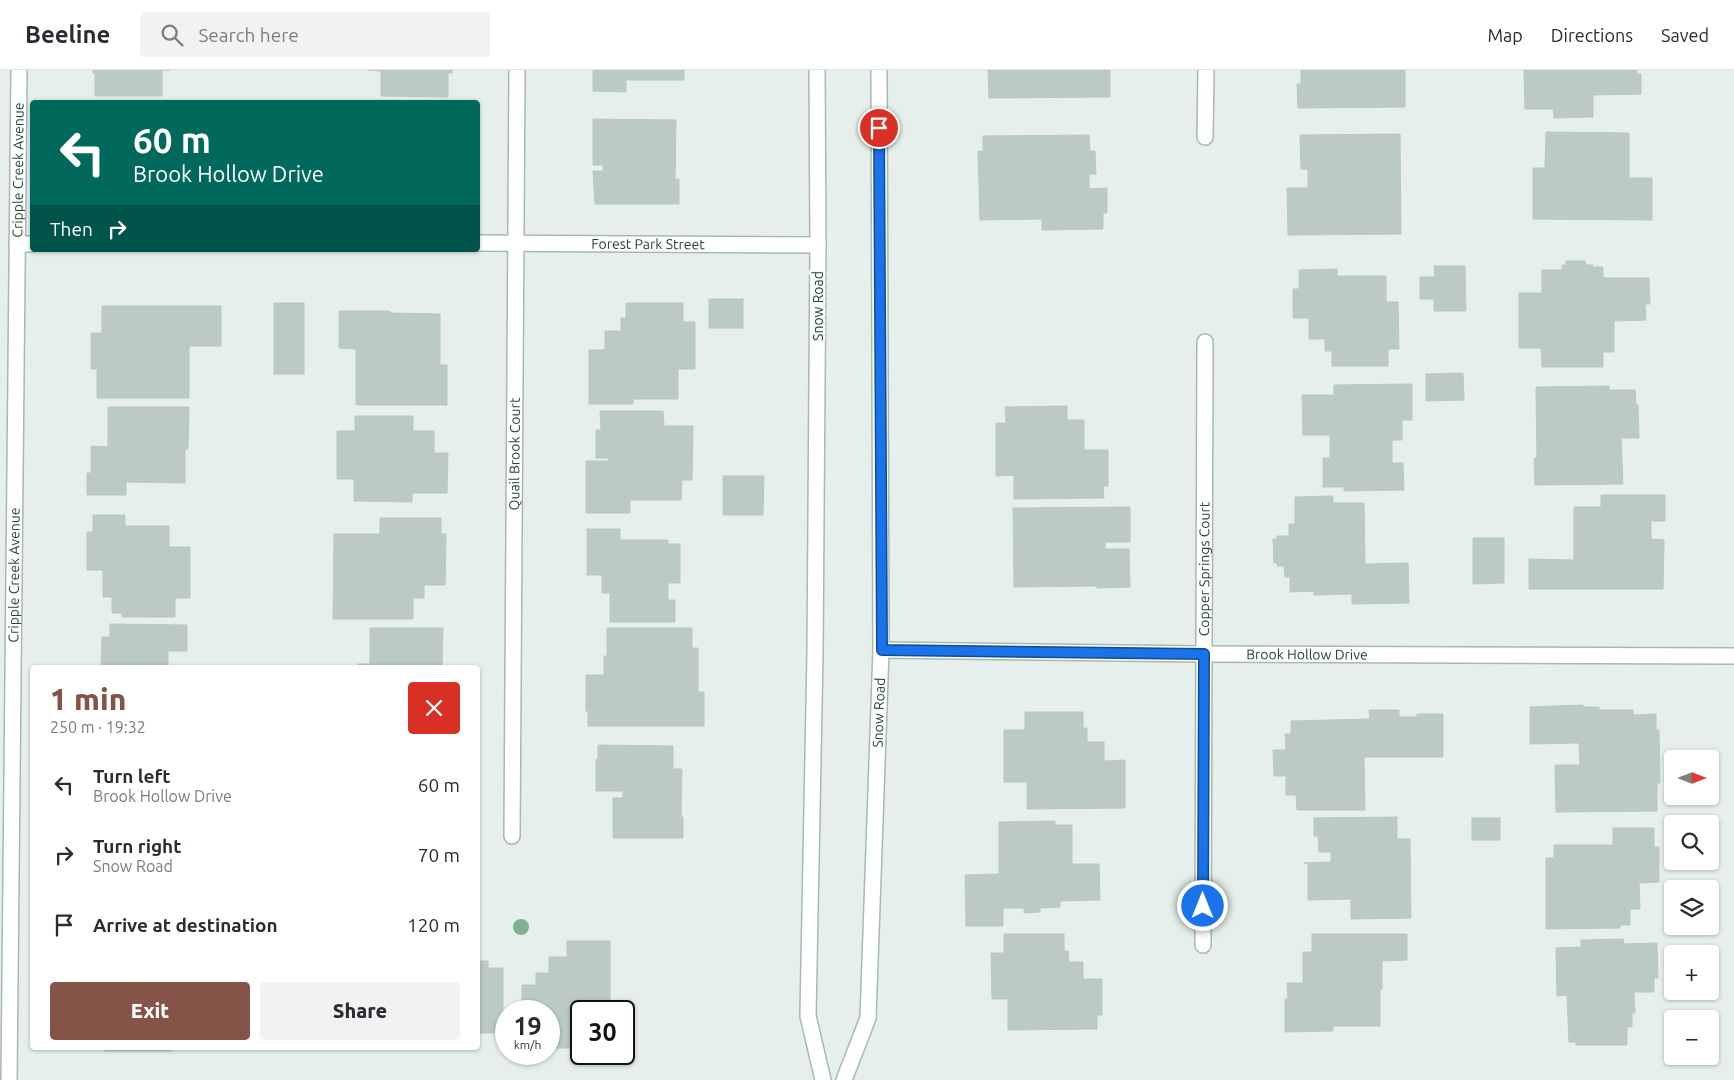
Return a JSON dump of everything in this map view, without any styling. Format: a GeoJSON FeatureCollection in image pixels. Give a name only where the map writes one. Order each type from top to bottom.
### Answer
{"type":"FeatureCollection","features":[{"type":"Feature","properties":{"kind":"street","name":"Cripple Creek Avenue"},"geometry":{"type":"LineString","coordinates":[[9,1080],[25,244],[19,70]]}},
{"type":"Feature","properties":{"kind":"street","name":"Quail Brook Court"},"geometry":{"type":"LineString","coordinates":[[512,836],[517,70]]}},
{"type":"Feature","properties":{"kind":"street","name":"Snow Road"},"geometry":{"type":"LineString","coordinates":[[817,70],[818,245],[815,653],[808,1016],[824,1080]]}},
{"type":"Feature","properties":{"kind":"street","name":"Snow Road"},"geometry":{"type":"LineString","coordinates":[[844,1080],[868,1018],[882,650],[879,70]]}},
{"type":"Feature","properties":{"kind":"street"},"geometry":{"type":"LineString","coordinates":[[1205,137],[1206,70]]}},
{"type":"Feature","properties":{"kind":"street","name":"Forest Park Street"},"geometry":{"type":"LineString","coordinates":[[480,243],[818,245]]}},
{"type":"Feature","properties":{"kind":"street","name":"Copper Springs Court"},"geometry":{"type":"LineString","coordinates":[[1203,945],[1205,342]]}},
{"type":"Feature","properties":{"kind":"street","name":"Brook Hollow Drive"},"geometry":{"type":"LineString","coordinates":[[882,650],[1204,654],[1734,656]]}},
{"type":"Feature","properties":{"kind":"building"},"geometry":{"type":"Polygon","coordinates":[[[93,70],[162,70],[162,96],[95,96],[95,73],[93,73],[93,70]]]}},
{"type":"Feature","properties":{"kind":"building"},"geometry":{"type":"Polygon","coordinates":[[[368,70],[452,70],[452,73],[448,73],[448,97],[381,96],[381,71],[368,70]]]}},
{"type":"Feature","properties":{"kind":"building"},"geometry":{"type":"Polygon","coordinates":[[[593,70],[684,70],[684,80],[626,80],[626,92],[593,91],[593,70]]]}},
{"type":"Feature","properties":{"kind":"building"},"geometry":{"type":"Polygon","coordinates":[[[988,70],[1110,70],[1110,97],[989,98],[988,70]]]}},
{"type":"Feature","properties":{"kind":"building"},"geometry":{"type":"Polygon","coordinates":[[[1301,70],[1405,70],[1405,107],[1298,108],[1297,84],[1301,84],[1301,70]]]}},
{"type":"Feature","properties":{"kind":"building"},"geometry":{"type":"Polygon","coordinates":[[[1524,70],[1637,70],[1637,74],[1641,74],[1641,94],[1593,95],[1593,117],[1554,118],[1553,109],[1525,109],[1524,70]]]}},
{"type":"Feature","properties":{"kind":"building"},"geometry":{"type":"Polygon","coordinates":[[[593,119],[676,120],[675,179],[679,179],[679,204],[595,204],[593,171],[603,171],[603,165],[593,165],[593,119]]]}},
{"type":"Feature","properties":{"kind":"building"},"geometry":{"type":"Polygon","coordinates":[[[1546,132],[1629,133],[1629,178],[1652,178],[1652,220],[1533,219],[1533,168],[1545,168],[1546,132]]]}},
{"type":"Feature","properties":{"kind":"building"},"geometry":{"type":"Polygon","coordinates":[[[1400,134],[1401,234],[1288,235],[1287,188],[1308,188],[1308,169],[1301,169],[1300,135],[1400,134]]]}},
{"type":"Feature","properties":{"kind":"building"},"geometry":{"type":"Polygon","coordinates":[[[1089,135],[1090,151],[1095,151],[1096,174],[1089,174],[1089,189],[1107,188],[1107,213],[1103,213],[1103,229],[1042,230],[1042,219],[980,220],[978,151],[983,151],[983,136],[1089,135]]]}},
{"type":"Feature","properties":{"kind":"building"},"geometry":{"type":"Polygon","coordinates":[[[1566,261],[1585,261],[1586,265],[1603,267],[1603,278],[1649,278],[1650,304],[1645,304],[1646,320],[1614,321],[1614,352],[1603,352],[1603,367],[1542,367],[1541,348],[1519,348],[1519,293],[1542,293],[1542,270],[1562,270],[1562,265],[1566,265],[1566,261]]]}},
{"type":"Feature","properties":{"kind":"building"},"geometry":{"type":"Polygon","coordinates":[[[1434,266],[1465,266],[1466,311],[1434,311],[1434,299],[1420,299],[1420,277],[1435,277],[1434,266]]]}},
{"type":"Feature","properties":{"kind":"building"},"geometry":{"type":"Polygon","coordinates":[[[1337,269],[1337,276],[1386,276],[1386,302],[1398,302],[1399,349],[1388,349],[1388,366],[1332,366],[1332,351],[1325,351],[1325,339],[1309,339],[1309,318],[1293,318],[1293,289],[1299,289],[1299,270],[1337,269]]]}},
{"type":"Feature","properties":{"kind":"building"},"geometry":{"type":"Polygon","coordinates":[[[709,299],[743,299],[743,328],[709,328],[709,299]]]}},
{"type":"Feature","properties":{"kind":"building"},"geometry":{"type":"Polygon","coordinates":[[[274,303],[304,303],[304,374],[274,374],[274,303]]]}},
{"type":"Feature","properties":{"kind":"building"},"geometry":{"type":"Polygon","coordinates":[[[626,303],[683,303],[683,322],[695,322],[695,369],[678,369],[678,399],[633,399],[633,404],[589,404],[589,350],[605,350],[605,331],[621,331],[621,318],[626,318],[626,303]]]}},
{"type":"Feature","properties":{"kind":"building"},"geometry":{"type":"Polygon","coordinates":[[[102,306],[221,306],[221,346],[189,346],[189,398],[97,398],[97,369],[91,369],[91,333],[102,333],[102,306]]]}},
{"type":"Feature","properties":{"kind":"building"},"geometry":{"type":"Polygon","coordinates":[[[339,311],[390,311],[390,313],[440,314],[440,365],[447,365],[447,405],[356,405],[356,349],[339,348],[339,311]]]}},
{"type":"Feature","properties":{"kind":"building"},"geometry":{"type":"Polygon","coordinates":[[[1463,373],[1464,400],[1426,401],[1426,374],[1463,373]]]}},
{"type":"Feature","properties":{"kind":"building"},"geometry":{"type":"Polygon","coordinates":[[[1412,384],[1412,420],[1402,420],[1402,440],[1392,440],[1392,463],[1403,463],[1404,490],[1344,491],[1344,487],[1323,487],[1323,458],[1330,458],[1330,435],[1303,435],[1302,395],[1334,395],[1334,385],[1412,384]]]}},
{"type":"Feature","properties":{"kind":"building"},"geometry":{"type":"Polygon","coordinates":[[[1609,386],[1609,390],[1635,390],[1636,405],[1638,405],[1639,438],[1621,438],[1623,484],[1535,485],[1534,458],[1537,458],[1536,387],[1609,386]]]}},
{"type":"Feature","properties":{"kind":"building"},"geometry":{"type":"Polygon","coordinates":[[[1067,406],[1067,420],[1084,420],[1084,450],[1108,450],[1108,486],[1103,486],[1104,498],[1014,499],[1014,475],[996,476],[996,423],[1006,423],[1005,407],[1067,406]]]}},
{"type":"Feature","properties":{"kind":"building"},"geometry":{"type":"Polygon","coordinates":[[[108,407],[189,407],[188,449],[185,450],[185,483],[126,482],[126,495],[87,495],[87,473],[91,473],[91,446],[108,447],[108,407]]]}},
{"type":"Feature","properties":{"kind":"building"},"geometry":{"type":"Polygon","coordinates":[[[600,411],[663,411],[664,426],[693,426],[692,480],[682,480],[681,500],[630,500],[630,513],[586,513],[586,461],[609,461],[609,458],[596,458],[596,430],[601,430],[600,411]]]}},
{"type":"Feature","properties":{"kind":"building"},"geometry":{"type":"Polygon","coordinates":[[[355,416],[413,416],[413,431],[434,431],[434,453],[448,453],[447,493],[412,493],[412,502],[354,501],[354,479],[337,479],[337,431],[355,431],[355,416]]]}},
{"type":"Feature","properties":{"kind":"building"},"geometry":{"type":"Polygon","coordinates":[[[723,476],[764,476],[763,515],[723,515],[723,476]]]}},
{"type":"Feature","properties":{"kind":"building"},"geometry":{"type":"Polygon","coordinates":[[[1601,495],[1665,495],[1665,521],[1651,521],[1651,539],[1664,540],[1663,589],[1529,589],[1529,559],[1574,560],[1574,507],[1601,507],[1601,495]]]}},
{"type":"Feature","properties":{"kind":"building"},"geometry":{"type":"Polygon","coordinates":[[[1333,496],[1333,503],[1364,503],[1365,564],[1408,563],[1409,603],[1352,604],[1352,594],[1314,595],[1314,591],[1290,592],[1290,577],[1285,577],[1284,566],[1277,566],[1277,563],[1274,563],[1273,539],[1277,539],[1277,536],[1289,536],[1289,524],[1295,524],[1295,497],[1333,496]]]}},
{"type":"Feature","properties":{"kind":"building"},"geometry":{"type":"Polygon","coordinates":[[[1130,507],[1130,542],[1105,542],[1105,549],[1129,549],[1130,587],[1014,587],[1013,508],[1130,507]]]}},
{"type":"Feature","properties":{"kind":"building"},"geometry":{"type":"Polygon","coordinates":[[[93,515],[125,515],[125,526],[169,526],[169,547],[190,547],[190,598],[175,598],[175,617],[122,617],[122,613],[112,613],[112,597],[103,597],[103,570],[87,570],[87,532],[93,532],[93,515]]]}},
{"type":"Feature","properties":{"kind":"building"},"geometry":{"type":"Polygon","coordinates":[[[380,518],[441,518],[441,534],[446,534],[445,585],[424,585],[424,598],[413,598],[413,619],[333,619],[334,534],[380,534],[380,518]]]}},
{"type":"Feature","properties":{"kind":"building"},"geometry":{"type":"Polygon","coordinates":[[[587,529],[620,529],[620,540],[668,540],[668,544],[680,544],[680,583],[668,583],[668,600],[675,600],[675,622],[610,622],[610,593],[602,593],[602,575],[587,575],[587,529]]]}},
{"type":"Feature","properties":{"kind":"building"},"geometry":{"type":"Polygon","coordinates":[[[1473,538],[1504,538],[1504,583],[1473,584],[1473,538]]]}},
{"type":"Feature","properties":{"kind":"building"},"geometry":{"type":"Polygon","coordinates":[[[110,624],[187,625],[187,651],[168,651],[168,665],[101,665],[102,637],[110,637],[110,624]]]}},
{"type":"Feature","properties":{"kind":"building"},"geometry":{"type":"Polygon","coordinates":[[[370,628],[443,628],[442,665],[358,665],[370,664],[370,628]]]}},
{"type":"Feature","properties":{"kind":"building"},"geometry":{"type":"Polygon","coordinates":[[[607,628],[692,628],[692,648],[698,648],[698,692],[704,692],[704,726],[588,726],[586,675],[604,675],[604,656],[607,656],[607,628]]]}},
{"type":"Feature","properties":{"kind":"building"},"geometry":{"type":"Polygon","coordinates":[[[1583,705],[1583,707],[1599,707],[1599,710],[1633,710],[1633,715],[1656,714],[1656,730],[1659,730],[1660,783],[1657,783],[1657,811],[1556,812],[1555,765],[1580,765],[1579,743],[1530,744],[1530,707],[1583,705]]]}},
{"type":"Feature","properties":{"kind":"building"},"geometry":{"type":"Polygon","coordinates":[[[1369,710],[1399,710],[1399,717],[1417,717],[1417,714],[1443,714],[1443,757],[1364,757],[1365,810],[1297,810],[1296,795],[1286,795],[1286,776],[1274,776],[1273,750],[1286,750],[1285,734],[1291,734],[1291,721],[1370,719],[1369,710]]]}},
{"type":"Feature","properties":{"kind":"building"},"geometry":{"type":"Polygon","coordinates":[[[1025,712],[1083,712],[1083,728],[1087,728],[1087,742],[1104,742],[1104,761],[1125,760],[1125,808],[1027,809],[1027,782],[1004,782],[1004,730],[1025,730],[1025,712]]]}},
{"type":"Feature","properties":{"kind":"building"},"geometry":{"type":"Polygon","coordinates":[[[598,745],[673,746],[673,769],[682,769],[681,817],[683,817],[683,838],[613,838],[613,798],[623,798],[623,791],[596,791],[598,745]]]}},
{"type":"Feature","properties":{"kind":"building"},"geometry":{"type":"Polygon","coordinates":[[[1397,817],[1397,839],[1410,839],[1411,918],[1351,919],[1351,899],[1308,900],[1308,863],[1304,863],[1331,862],[1331,852],[1319,852],[1318,836],[1314,836],[1314,818],[1397,817]]]}},
{"type":"Feature","properties":{"kind":"building"},"geometry":{"type":"Polygon","coordinates":[[[1472,818],[1500,818],[1500,840],[1472,840],[1472,818]]]}},
{"type":"Feature","properties":{"kind":"building"},"geometry":{"type":"Polygon","coordinates":[[[1055,821],[1055,825],[1072,825],[1072,864],[1099,864],[1100,900],[1060,901],[1060,907],[1040,908],[1040,912],[1024,913],[1024,908],[1003,908],[1003,926],[966,926],[965,875],[999,874],[999,822],[1055,821]]]}},
{"type":"Feature","properties":{"kind":"building"},"geometry":{"type":"Polygon","coordinates":[[[1613,828],[1654,828],[1654,847],[1659,847],[1659,882],[1639,883],[1640,909],[1630,909],[1630,925],[1620,925],[1620,928],[1546,929],[1546,858],[1554,858],[1554,845],[1613,845],[1613,828]]]}},
{"type":"Feature","properties":{"kind":"building"},"geometry":{"type":"Polygon","coordinates":[[[1004,934],[1064,934],[1064,951],[1068,951],[1069,962],[1083,962],[1083,979],[1102,979],[1102,1015],[1097,1015],[1097,1029],[1008,1030],[1008,999],[992,999],[991,953],[1004,953],[1004,934]]]}},
{"type":"Feature","properties":{"kind":"building"},"geometry":{"type":"Polygon","coordinates":[[[1312,934],[1407,934],[1407,960],[1382,961],[1380,1026],[1333,1026],[1333,1031],[1285,1032],[1285,999],[1288,999],[1287,983],[1303,983],[1303,952],[1312,952],[1312,934]]]}},
{"type":"Feature","properties":{"kind":"building"},"geometry":{"type":"Polygon","coordinates":[[[1623,939],[1624,944],[1657,943],[1658,978],[1654,978],[1654,992],[1634,992],[1635,1013],[1632,1013],[1632,1027],[1627,1027],[1627,1045],[1576,1045],[1576,1042],[1569,1042],[1567,995],[1557,996],[1556,948],[1581,947],[1581,940],[1623,939]]]}},
{"type":"Feature","properties":{"kind":"building"},"geometry":{"type":"Polygon","coordinates":[[[567,941],[610,941],[610,1000],[570,1000],[570,1048],[560,1048],[560,1000],[522,1000],[522,985],[536,985],[536,973],[549,973],[549,957],[567,957],[567,941]]]}},
{"type":"Feature","properties":{"kind":"building"},"geometry":{"type":"Polygon","coordinates":[[[480,961],[488,961],[488,968],[503,968],[503,1000],[495,1000],[495,1033],[480,1033],[480,961]]]}},
{"type":"Feature","properties":{"kind":"building"},"geometry":{"type":"Polygon","coordinates":[[[105,1050],[171,1050],[171,1051],[105,1050]]]}},
{"type":"Feature","properties":{"kind":"route"},"geometry":{"type":"LineString","coordinates":[[879,128],[882,650],[1204,654],[1203,906]]}}]}
